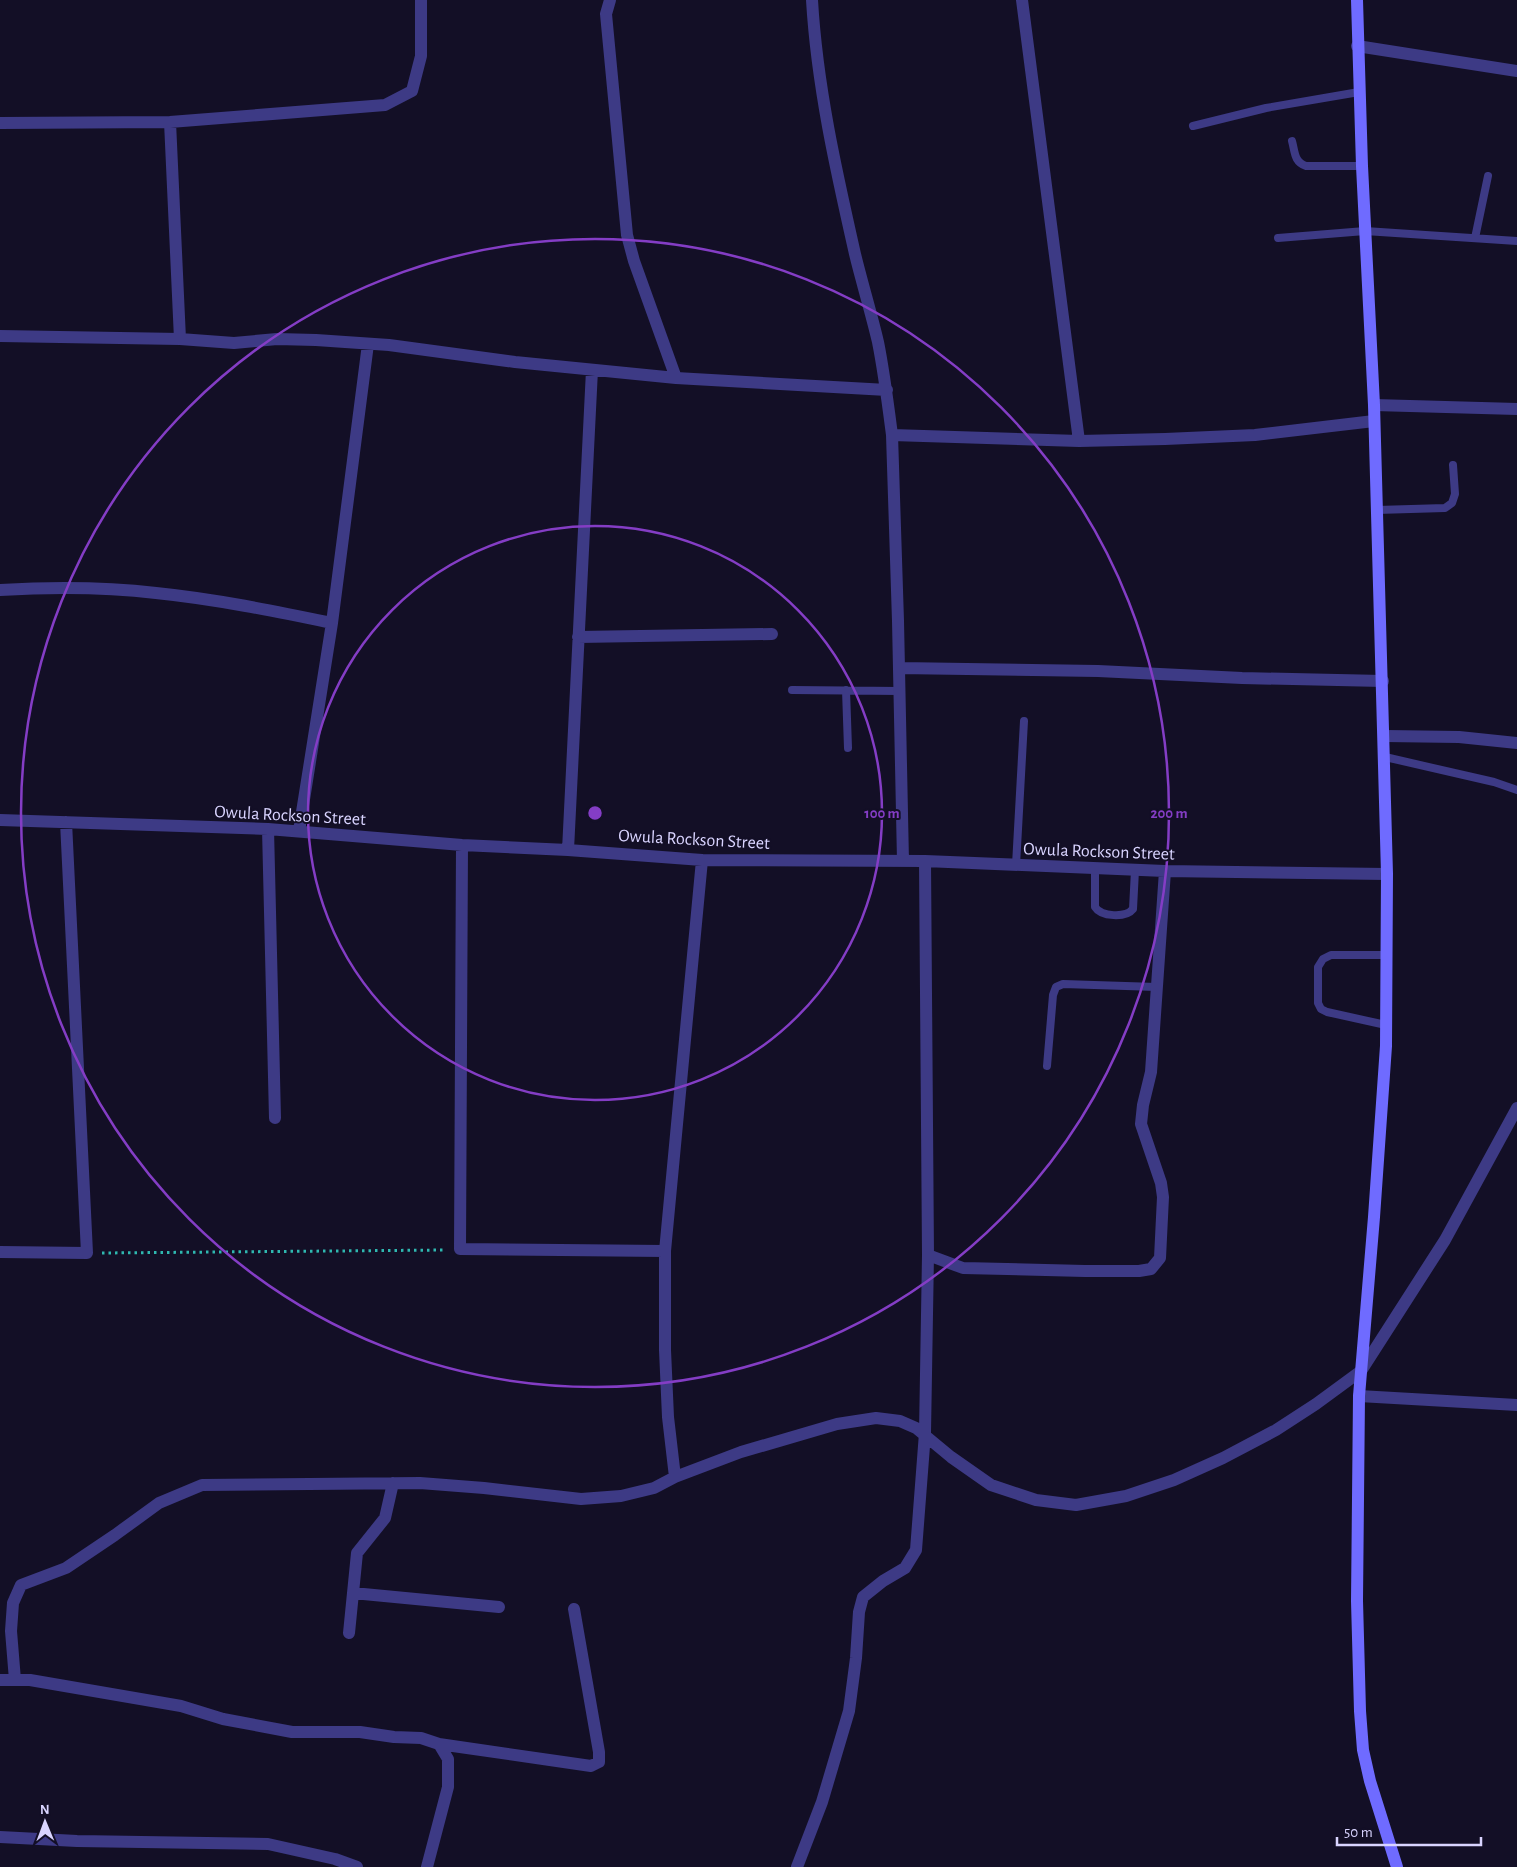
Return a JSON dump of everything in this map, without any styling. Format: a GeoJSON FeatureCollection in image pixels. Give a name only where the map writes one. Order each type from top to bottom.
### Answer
{"type":"FeatureCollection","features":[{"type":"Feature","properties":{"kind":"main road"},"geometry":{"type":"LineString","coordinates":[[1357,0],[1362,166],[1374,405],[1388,874],[1386,1046],[1359,1396],[1357,1601],[1363,1750],[1370,1781],[1396,1867]]}},
{"type":"Feature","properties":{"kind":"street"},"geometry":{"type":"LineString","coordinates":[[0,123],[170,122],[385,105],[412,91],[421,56],[422,0]]}},
{"type":"Feature","properties":{"kind":"street"},"geometry":{"type":"LineString","coordinates":[[610,0],[606,14],[627,235],[634,261],[676,378]]}},
{"type":"Feature","properties":{"kind":"street"},"geometry":{"type":"LineString","coordinates":[[812,0],[821,87],[855,254],[878,341],[887,390],[892,435],[903,860]]}},
{"type":"Feature","properties":{"kind":"street"},"geometry":{"type":"LineString","coordinates":[[1022,0],[1079,441]]}},
{"type":"Feature","properties":{"kind":"street"},"geometry":{"type":"LineString","coordinates":[[1357,46],[1517,71]]}},
{"type":"Feature","properties":{"kind":"street"},"geometry":{"type":"LineString","coordinates":[[170,122],[180,339]]}},
{"type":"Feature","properties":{"kind":"street"},"geometry":{"type":"LineString","coordinates":[[0,336],[180,339],[234,343],[277,339],[316,340],[389,345],[515,362],[676,378],[887,390]]}},
{"type":"Feature","properties":{"kind":"street"},"geometry":{"type":"LineString","coordinates":[[298,831],[332,623],[368,344]]}},
{"type":"Feature","properties":{"kind":"street"},"geometry":{"type":"LineString","coordinates":[[568,850],[592,370]]}},
{"type":"Feature","properties":{"kind":"street"},"geometry":{"type":"LineString","coordinates":[[1374,405],[1517,409]]}},
{"type":"Feature","properties":{"kind":"street"},"geometry":{"type":"LineString","coordinates":[[892,435],[1079,441],[1254,434],[1374,421]]}},
{"type":"Feature","properties":{"kind":"street"},"geometry":{"type":"LineString","coordinates":[[0,590],[39,588],[155,592],[253,607],[332,623]]}},
{"type":"Feature","properties":{"kind":"street"},"geometry":{"type":"LineString","coordinates":[[578,637],[772,634]]}},
{"type":"Feature","properties":{"kind":"street"},"geometry":{"type":"LineString","coordinates":[[899,668],[1383,681]]}},
{"type":"Feature","properties":{"kind":"street"},"geometry":{"type":"LineString","coordinates":[[1385,736],[1458,737],[1517,743]]}},
{"type":"Feature","properties":{"kind":"street","name":"Owula Rockson Street"},"geometry":{"type":"LineString","coordinates":[[0,820],[268,829],[462,845],[568,850],[702,860],[903,860],[1165,871],[1388,874]]}},
{"type":"Feature","properties":{"kind":"street"},"geometry":{"type":"LineString","coordinates":[[0,1252],[86,1253],[66,822]]}},
{"type":"Feature","properties":{"kind":"street"},"geometry":{"type":"LineString","coordinates":[[268,829],[275,1118]]}},
{"type":"Feature","properties":{"kind":"street"},"geometry":{"type":"LineString","coordinates":[[462,845],[460,1249],[665,1251]]}},
{"type":"Feature","properties":{"kind":"street"},"geometry":{"type":"LineString","coordinates":[[675,1477],[668,1417],[665,1251],[702,860]]}},
{"type":"Feature","properties":{"kind":"street"},"geometry":{"type":"LineString","coordinates":[[798,1867],[822,1802],[849,1711],[856,1658],[859,1612],[864,1597],[883,1581],[905,1568],[916,1550],[925,1433],[928,1254],[925,861]]}},
{"type":"Feature","properties":{"kind":"street"},"geometry":{"type":"LineString","coordinates":[[928,1254],[963,1268],[1085,1272],[1138,1272],[1151,1269],[1160,1258],[1163,1197],[1155,1163],[1141,1124],[1143,1105],[1151,1072],[1165,871]]}},
{"type":"Feature","properties":{"kind":"street"},"geometry":{"type":"LineString","coordinates":[[15,1680],[11,1631],[13,1603],[21,1585],[66,1568],[159,1503],[202,1485],[393,1483],[484,1488],[581,1499],[621,1496],[654,1488],[675,1477],[741,1452],[837,1424],[876,1418],[900,1421],[925,1433],[951,1457],[991,1485],[1036,1500],[1076,1504],[1126,1496],[1174,1480],[1276,1430],[1361,1371],[1445,1240],[1517,1108]]}},
{"type":"Feature","properties":{"kind":"street"},"geometry":{"type":"LineString","coordinates":[[1359,1396],[1517,1405]]}},
{"type":"Feature","properties":{"kind":"street"},"geometry":{"type":"LineString","coordinates":[[349,1633],[357,1553],[385,1518],[393,1483]]}},
{"type":"Feature","properties":{"kind":"street"},"geometry":{"type":"LineString","coordinates":[[353,1593],[499,1607]]}},
{"type":"Feature","properties":{"kind":"street"},"geometry":{"type":"LineString","coordinates":[[0,1680],[30,1680],[181,1706],[223,1719],[292,1732],[360,1732],[394,1737],[421,1738],[439,1744],[591,1766],[599,1762],[599,1752],[574,1610]]}},
{"type":"Feature","properties":{"kind":"street"},"geometry":{"type":"LineString","coordinates":[[427,1867],[448,1788],[448,1759],[439,1744]]}},
{"type":"Feature","properties":{"kind":"street"},"geometry":{"type":"LineString","coordinates":[[0,1837],[77,1841],[268,1844],[335,1859],[357,1867]]}},
{"type":"Feature","properties":{"kind":"lane"},"geometry":{"type":"LineString","coordinates":[[1193,126],[1266,108],[1359,92]]}},
{"type":"Feature","properties":{"kind":"lane"},"geometry":{"type":"LineString","coordinates":[[1292,141],[1296,160],[1300,164],[1306,166],[1362,166]]}},
{"type":"Feature","properties":{"kind":"lane"},"geometry":{"type":"LineString","coordinates":[[1475,238],[1488,176]]}},
{"type":"Feature","properties":{"kind":"lane"},"geometry":{"type":"LineString","coordinates":[[1278,238],[1365,231],[1517,241]]}},
{"type":"Feature","properties":{"kind":"lane"},"geometry":{"type":"LineString","coordinates":[[1377,510],[1445,508],[1452,503],[1455,494],[1453,465]]}},
{"type":"Feature","properties":{"kind":"lane"},"geometry":{"type":"LineString","coordinates":[[792,690],[900,691]]}},
{"type":"Feature","properties":{"kind":"lane"},"geometry":{"type":"LineString","coordinates":[[846,690],[848,748]]}},
{"type":"Feature","properties":{"kind":"lane"},"geometry":{"type":"LineString","coordinates":[[1016,865],[1024,721]]}},
{"type":"Feature","properties":{"kind":"lane"},"geometry":{"type":"LineString","coordinates":[[1385,757],[1494,782],[1517,790]]}},
{"type":"Feature","properties":{"kind":"lane"},"geometry":{"type":"LineString","coordinates":[[1095,868],[1095,907],[1102,914],[1126,915],[1133,910],[1135,870]]}},
{"type":"Feature","properties":{"kind":"lane"},"geometry":{"type":"LineString","coordinates":[[1386,1025],[1320,1009],[1318,1003],[1318,966],[1331,955],[1387,954]]}},
{"type":"Feature","properties":{"kind":"lane"},"geometry":{"type":"LineString","coordinates":[[1047,1066],[1053,995],[1056,987],[1063,984],[1157,986]]}},
{"type":"Feature","properties":{"kind":"path"},"geometry":{"type":"LineString","coordinates":[[86,1253],[460,1249]]}}]}
